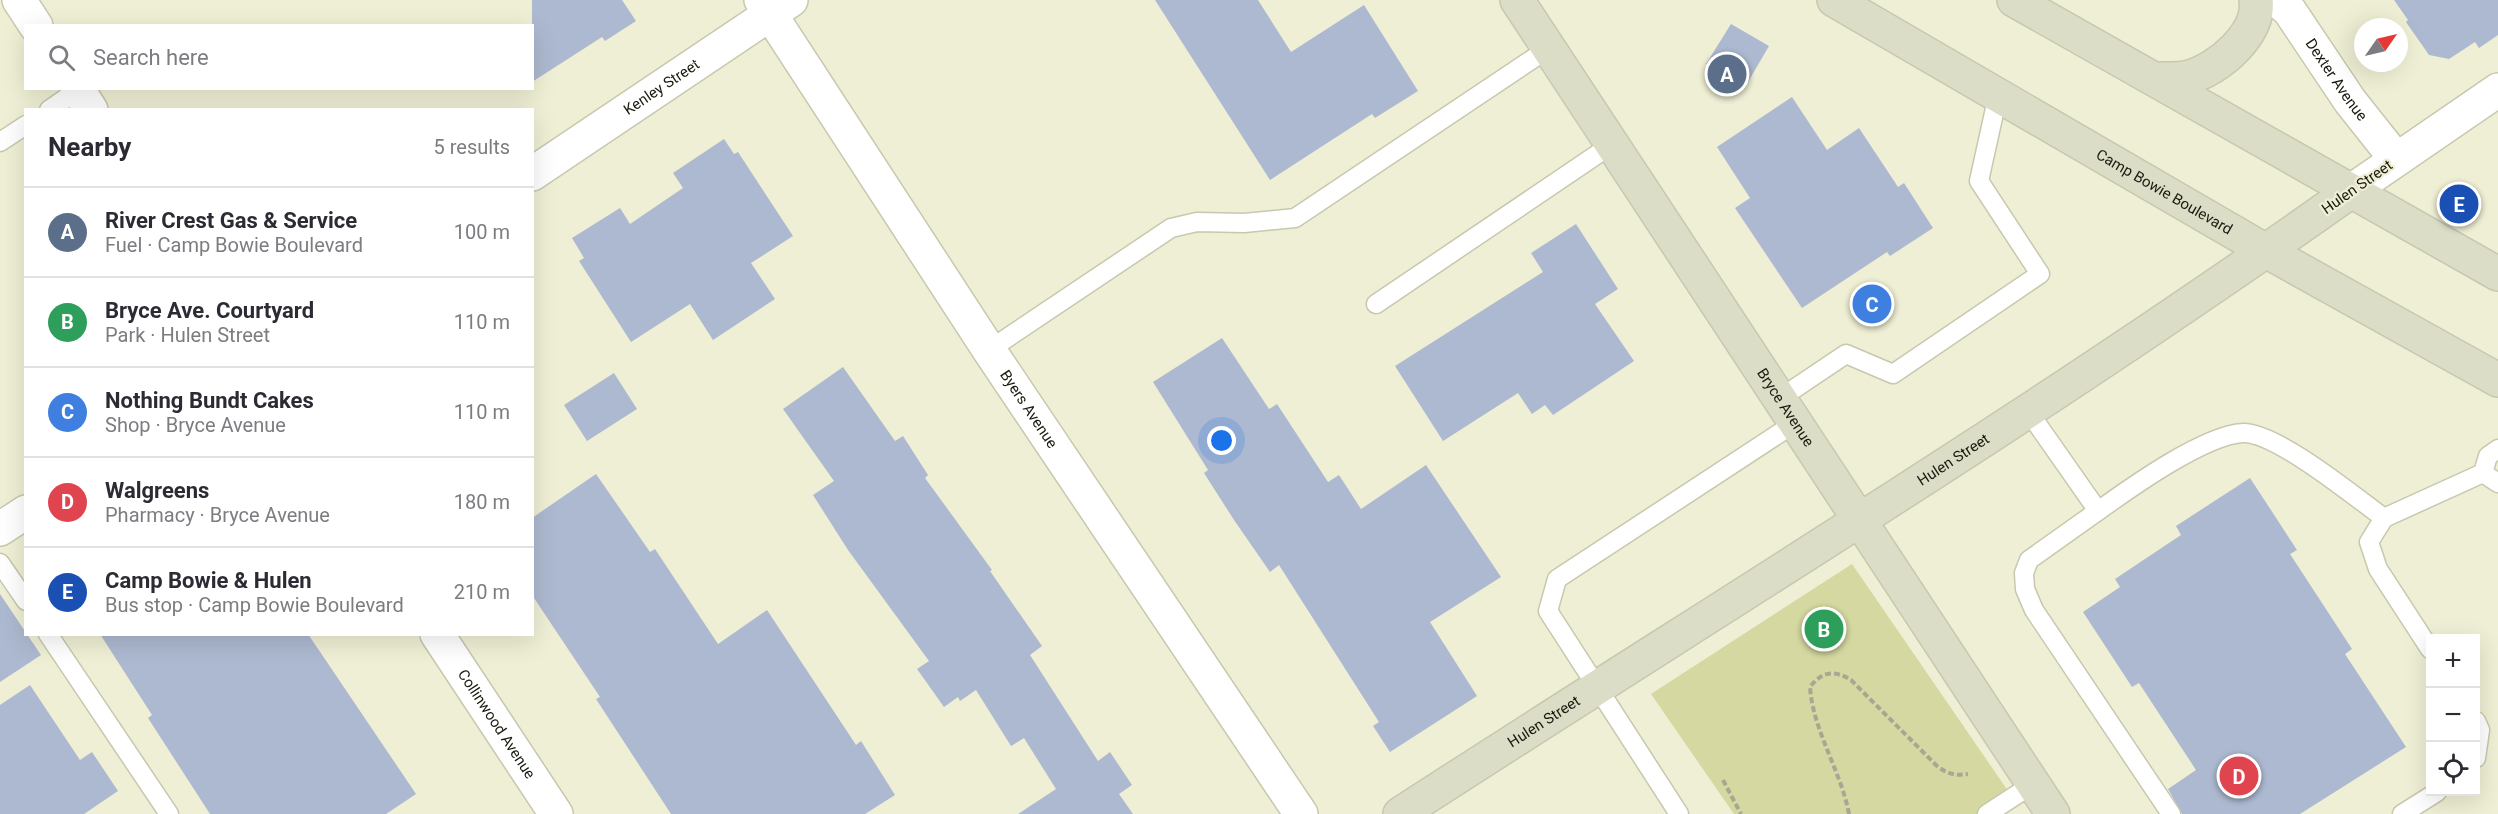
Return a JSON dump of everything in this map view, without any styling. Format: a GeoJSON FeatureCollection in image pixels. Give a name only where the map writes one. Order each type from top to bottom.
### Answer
{"type":"FeatureCollection","features":[{"type":"Feature","properties":{"kind":"main road","name":"Bryce Avenue"},"geometry":{"type":"LineString","coordinates":[[1517,0],[2053,814]]}},
{"type":"Feature","properties":{"kind":"main road","name":"Camp Bowie Boulevard"},"geometry":{"type":"LineString","coordinates":[[1834,0],[2266,251],[2498,380]]}},
{"type":"Feature","properties":{"kind":"main road"},"geometry":{"type":"LineString","coordinates":[[2014,0],[2498,274]]}},
{"type":"Feature","properties":{"kind":"main road"},"geometry":{"type":"LineString","coordinates":[[2155,79],[2189,77],[2219,63],[2243,40],[2258,9],[2256,0]]}},
{"type":"Feature","properties":{"kind":"main road","name":"Hulen Street"},"geometry":{"type":"LineString","coordinates":[[1400,814],[1597,686],[1860,521],[2028,411],[2351,191]]}},
{"type":"Feature","properties":{"kind":"street"},"geometry":{"type":"LineString","coordinates":[[19,0],[35,24]]}},
{"type":"Feature","properties":{"kind":"street","name":"Dexter Avenue"},"geometry":{"type":"LineString","coordinates":[[2277,0],[2289,10],[2350,101],[2396,159]]}},
{"type":"Feature","properties":{"kind":"street","name":"Kenley Street"},"geometry":{"type":"LineString","coordinates":[[534,173],[774,4]]}},
{"type":"Feature","properties":{"kind":"street","name":"Byers Avenue"},"geometry":{"type":"LineString","coordinates":[[774,4],[989,350],[1301,814]]}},
{"type":"Feature","properties":{"kind":"street","name":"Hulen Street"},"geometry":{"type":"LineString","coordinates":[[2351,191],[2498,90]]}},
{"type":"Feature","properties":{"kind":"street"},"geometry":{"type":"LineString","coordinates":[[0,529],[24,513]]}},
{"type":"Feature","properties":{"kind":"street","name":"Collinwood Avenue"},"geometry":{"type":"LineString","coordinates":[[438,636],[556,814]]}},
{"type":"Feature","properties":{"kind":"lane"},"geometry":{"type":"LineString","coordinates":[[989,350],[1171,228],[1197,222],[1244,224],[1295,218],[1549,48]]}},
{"type":"Feature","properties":{"kind":"lane"},"geometry":{"type":"LineString","coordinates":[[1679,814],[1548,611],[1557,579],[1787,411],[1846,354],[1893,374],[2040,274],[1979,181],[1998,95]]}},
{"type":"Feature","properties":{"kind":"lane"},"geometry":{"type":"LineString","coordinates":[[55,108],[82,96]]}},
{"type":"Feature","properties":{"kind":"lane"},"geometry":{"type":"LineString","coordinates":[[0,142],[24,126]]}},
{"type":"Feature","properties":{"kind":"lane"},"geometry":{"type":"LineString","coordinates":[[1376,304],[1611,145]]}},
{"type":"Feature","properties":{"kind":"lane"},"geometry":{"type":"LineString","coordinates":[[2028,411],[2098,511]]}},
{"type":"Feature","properties":{"kind":"lane"},"geometry":{"type":"LineString","coordinates":[[2171,814],[2034,610],[2025,589],[2024,573],[2029,560],[2137,483],[2208,443],[2244,433],[2281,444],[2384,518]]}},
{"type":"Feature","properties":{"kind":"lane"},"geometry":{"type":"LineString","coordinates":[[2426,643],[2378,569],[2369,542],[2384,518],[2490,478],[2488,456],[2498,449]]}},
{"type":"Feature","properties":{"kind":"lane"},"geometry":{"type":"LineString","coordinates":[[0,563],[24,598]]}},
{"type":"Feature","properties":{"kind":"lane"},"geometry":{"type":"LineString","coordinates":[[49,636],[170,814]]}},
{"type":"Feature","properties":{"kind":"lane"},"geometry":{"type":"LineString","coordinates":[[1986,814],[2033,784]]}},
{"type":"Feature","properties":{"kind":"lane"},"geometry":{"type":"LineString","coordinates":[[2402,814],[2430,796]]}},
{"type":"Feature","properties":{"kind":"path"},"geometry":{"type":"LineString","coordinates":[[1849,814],[1845,796],[1811,704],[1810,687],[1817,678],[1828,673],[1840,674],[1851,680],[1937,766],[1948,774],[1957,776],[1968,774]]}},
{"type":"Feature","properties":{"kind":"path"},"geometry":{"type":"LineString","coordinates":[[1723,780],[1741,814]]}},
{"type":"Feature","properties":{"kind":"green space"},"geometry":{"type":"Polygon","coordinates":[[[1852,564],[2017,804],[2003,814],[1734,814],[1651,694],[1852,564]]]}},
{"type":"Feature","properties":{"kind":"building"},"geometry":{"type":"Polygon","coordinates":[[[532,0],[622,0],[636,21],[605,41],[602,37],[534,81],[534,24],[532,24],[532,0]]]}},
{"type":"Feature","properties":{"kind":"building"},"geometry":{"type":"Polygon","coordinates":[[[1155,0],[1258,0],[1291,52],[1364,5],[1418,91],[1375,118],[1372,114],[1270,180],[1155,0]]]}},
{"type":"Feature","properties":{"kind":"building"},"geometry":{"type":"Polygon","coordinates":[[[2394,0],[2498,0],[2498,35],[2479,48],[2475,42],[2449,59],[2429,55],[2408,25],[2407,18],[2394,0]]]}},
{"type":"Feature","properties":{"kind":"building"},"geometry":{"type":"Polygon","coordinates":[[[1731,24],[1769,46],[1745,87],[1706,64],[1731,24]]]}},
{"type":"Feature","properties":{"kind":"building"},"geometry":{"type":"Polygon","coordinates":[[[1792,97],[1827,150],[1859,128],[1898,187],[1904,183],[1933,228],[1890,256],[1887,252],[1802,308],[1735,208],[1750,198],[1717,147],[1792,97]]]}},
{"type":"Feature","properties":{"kind":"building"},"geometry":{"type":"Polygon","coordinates":[[[724,139],[734,154],[738,152],[793,236],[751,263],[775,299],[713,340],[690,304],[631,342],[579,261],[584,258],[572,238],[620,208],[630,224],[683,188],[673,173],[724,139]]]}},
{"type":"Feature","properties":{"kind":"building"},"geometry":{"type":"Polygon","coordinates":[[[1576,224],[1618,289],[1595,304],[1634,361],[1553,415],[1545,405],[1532,414],[1518,393],[1443,441],[1395,366],[1543,272],[1531,253],[1576,224]]]}},
{"type":"Feature","properties":{"kind":"building"},"geometry":{"type":"Polygon","coordinates":[[[1222,338],[1269,409],[1277,404],[1328,482],[1339,475],[1361,509],[1426,465],[1501,577],[1430,622],[1477,696],[1390,752],[1373,726],[1379,722],[1279,565],[1270,572],[1234,520],[1204,473],[1208,470],[1153,382],[1222,338]]]}},
{"type":"Feature","properties":{"kind":"building"},"geometry":{"type":"Polygon","coordinates":[[[843,367],[895,441],[903,436],[928,475],[925,478],[992,570],[990,571],[1042,646],[1030,655],[1098,761],[1110,752],[1132,785],[1119,794],[1133,814],[1018,814],[1056,789],[1024,738],[1011,746],[976,690],[960,701],[958,697],[944,707],[917,669],[929,661],[848,550],[813,495],[834,481],[783,409],[843,367]]]}},
{"type":"Feature","properties":{"kind":"building"},"geometry":{"type":"Polygon","coordinates":[[[614,373],[637,409],[587,441],[564,405],[614,373]]]}},
{"type":"Feature","properties":{"kind":"building"},"geometry":{"type":"Polygon","coordinates":[[[596,474],[650,552],[655,549],[718,644],[767,610],[856,745],[861,741],[895,795],[865,814],[671,814],[596,699],[600,697],[534,598],[534,517],[596,474]]]}},
{"type":"Feature","properties":{"kind":"building"},"geometry":{"type":"Polygon","coordinates":[[[2250,478],[2297,550],[2290,554],[2352,649],[2345,654],[2406,747],[2300,814],[2182,814],[2168,789],[2196,770],[2139,683],[2132,687],[2083,612],[2120,587],[2115,579],[2181,535],[2176,526],[2250,478]]]}},
{"type":"Feature","properties":{"kind":"building"},"geometry":{"type":"Polygon","coordinates":[[[0,594],[24,630],[24,636],[28,636],[41,655],[0,682],[0,594]]]}},
{"type":"Feature","properties":{"kind":"building"},"geometry":{"type":"Polygon","coordinates":[[[101,636],[309,636],[416,794],[386,814],[210,814],[148,718],[152,715],[101,636]]]}},
{"type":"Feature","properties":{"kind":"building"},"geometry":{"type":"Polygon","coordinates":[[[30,685],[80,760],[92,752],[118,791],[84,814],[0,814],[0,705],[30,685]]]}},
{"type":"Feature","properties":{"kind":"place","name":"River Crest Gas & Service"},"geometry":{"type":"Point","coordinates":[1727,74]}},
{"type":"Feature","properties":{"kind":"place","name":"Camp Bowie & Hulen"},"geometry":{"type":"Point","coordinates":[2459,204]}},
{"type":"Feature","properties":{"kind":"place","name":"Nothing Bundt Cakes"},"geometry":{"type":"Point","coordinates":[1872,304]}},
{"type":"Feature","properties":{"kind":"place","name":"Bryce Ave. Courtyard"},"geometry":{"type":"Point","coordinates":[1824,629]}},
{"type":"Feature","properties":{"kind":"place","name":"Walgreens"},"geometry":{"type":"Point","coordinates":[2239,776]}}]}
